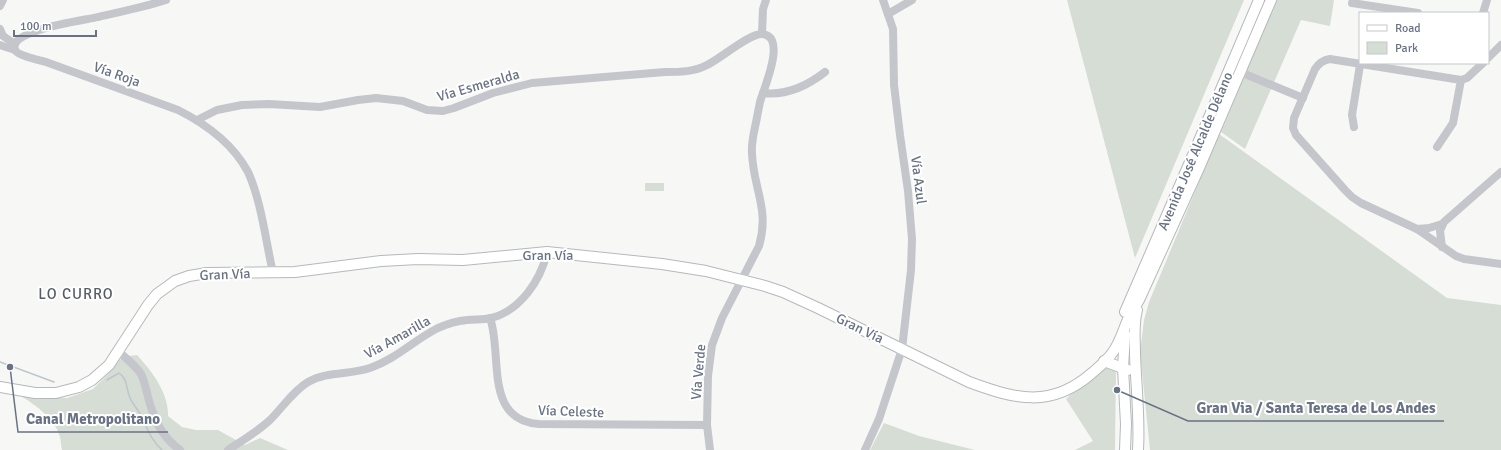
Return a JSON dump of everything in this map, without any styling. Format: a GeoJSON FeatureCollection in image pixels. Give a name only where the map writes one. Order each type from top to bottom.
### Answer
{"type":"FeatureCollection","features":[{"type":"Feature","properties":{"kind":"main road","name":"Avenida José Alcalde Délano"},"geometry":{"type":"LineString","coordinates":[[1135,301],[1259,0]]}},
{"type":"Feature","properties":{"kind":"main road","name":"Avenida José Alcalde Délano"},"geometry":{"type":"LineString","coordinates":[[1135,301],[1199,168],[1271,0]]}},
{"type":"Feature","properties":{"kind":"main road","name":"Gran Vía"},"geometry":{"type":"LineString","coordinates":[[0,387],[46,393],[71,390],[86,384],[99,375],[109,365],[152,300],[163,289],[175,281],[189,276],[201,274],[273,273],[393,260],[463,260],[547,252],[656,263],[706,271],[783,292],[969,382],[995,391],[1030,398],[1051,396],[1069,390],[1082,382],[1113,353],[1125,328]]}},
{"type":"Feature","properties":{"kind":"main road"},"geometry":{"type":"LineString","coordinates":[[1125,450],[1123,368],[1125,328],[1135,301]]}},
{"type":"Feature","properties":{"kind":"main road"},"geometry":{"type":"LineString","coordinates":[[1135,301],[1134,325],[1139,448]]}},
{"type":"Feature","properties":{"kind":"main road","name":"Gran Vía"},"geometry":{"type":"LineString","coordinates":[[1106,359],[1119,325],[1135,301]]}},
{"type":"Feature","properties":{"kind":"main road"},"geometry":{"type":"LineString","coordinates":[[1106,359],[1131,372],[1136,379]]}},
{"type":"Feature","properties":{"kind":"main road"},"geometry":{"type":"LineString","coordinates":[[1124,399],[1130,422],[1129,450]]}},
{"type":"Feature","properties":{"kind":"street"},"geometry":{"type":"LineString","coordinates":[[0,6],[3,0]]}},
{"type":"Feature","properties":{"kind":"street"},"geometry":{"type":"LineString","coordinates":[[15,47],[18,41],[48,27],[96,18],[166,0]]}},
{"type":"Feature","properties":{"kind":"street"},"geometry":{"type":"LineString","coordinates":[[743,280],[759,246],[764,224],[751,152],[763,93],[770,75],[774,54],[773,42],[768,36],[762,34],[763,9],[766,0]]}},
{"type":"Feature","properties":{"kind":"street","name":"Vía Azul"},"geometry":{"type":"LineString","coordinates":[[883,0],[893,29],[896,105],[908,191],[912,239],[911,281],[902,349]]}},
{"type":"Feature","properties":{"kind":"street"},"geometry":{"type":"LineString","coordinates":[[888,14],[912,0]]}},
{"type":"Feature","properties":{"kind":"street"},"geometry":{"type":"LineString","coordinates":[[1483,12],[1488,0]]}},
{"type":"Feature","properties":{"kind":"street"},"geometry":{"type":"LineString","coordinates":[[1352,3],[1411,12]]}},
{"type":"Feature","properties":{"kind":"street"},"geometry":{"type":"LineString","coordinates":[[0,29],[3,36],[15,47]]}},
{"type":"Feature","properties":{"kind":"street","name":"Vía Esmeralda"},"geometry":{"type":"LineString","coordinates":[[197,120],[217,110],[238,105],[269,104],[320,107],[376,98],[403,101],[427,110],[442,111],[500,91],[532,83],[665,72],[686,72],[707,66],[752,36],[762,34]]}},
{"type":"Feature","properties":{"kind":"street"},"geometry":{"type":"LineString","coordinates":[[0,45],[15,47]]}},
{"type":"Feature","properties":{"kind":"street"},"geometry":{"type":"LineString","coordinates":[[1489,57],[1501,45]]}},
{"type":"Feature","properties":{"kind":"street","name":"Vía Roja"},"geometry":{"type":"LineString","coordinates":[[15,47],[17,53],[24,56],[46,62],[169,106],[197,120],[215,133],[231,149],[248,172],[256,193],[273,273]]}},
{"type":"Feature","properties":{"kind":"street"},"geometry":{"type":"LineString","coordinates":[[1359,64],[1330,59],[1321,62],[1315,69],[1292,124],[1294,132],[1352,197],[1417,229],[1456,256],[1464,259],[1501,264]]}},
{"type":"Feature","properties":{"kind":"street"},"geometry":{"type":"LineString","coordinates":[[1354,128],[1352,115],[1360,64],[1461,80],[1466,78],[1481,64]]}},
{"type":"Feature","properties":{"kind":"street"},"geometry":{"type":"LineString","coordinates":[[763,93],[778,94],[793,90],[812,83],[825,72]]}},
{"type":"Feature","properties":{"kind":"street"},"geometry":{"type":"LineString","coordinates":[[1240,72],[1303,98]]}},
{"type":"Feature","properties":{"kind":"street"},"geometry":{"type":"LineString","coordinates":[[1437,147],[1453,123],[1461,80]]}},
{"type":"Feature","properties":{"kind":"street"},"geometry":{"type":"LineString","coordinates":[[1417,229],[1429,228],[1442,224],[1501,172]]}},
{"type":"Feature","properties":{"kind":"street"},"geometry":{"type":"LineString","coordinates":[[1442,224],[1440,234],[1442,247]]}},
{"type":"Feature","properties":{"kind":"street","name":"Vía Amarilla"},"geometry":{"type":"LineString","coordinates":[[228,450],[262,427],[276,414],[298,389],[310,381],[328,375],[352,372],[380,364],[434,331],[452,323],[490,318],[506,312],[530,291],[541,274],[547,252]]}},
{"type":"Feature","properties":{"kind":"street","name":"Vía Verde"},"geometry":{"type":"LineString","coordinates":[[707,426],[709,366],[712,345],[722,318],[743,280]]}},
{"type":"Feature","properties":{"kind":"street","name":"Vía Celeste"},"geometry":{"type":"LineString","coordinates":[[490,318],[493,326],[496,370],[501,396],[510,410],[523,420],[534,424],[707,426]]}},
{"type":"Feature","properties":{"kind":"street"},"geometry":{"type":"LineString","coordinates":[[866,450],[879,419],[902,349]]}},
{"type":"Feature","properties":{"kind":"street"},"geometry":{"type":"LineString","coordinates":[[119,352],[134,365],[140,373],[159,427],[173,445],[180,450]]}},
{"type":"Feature","properties":{"kind":"street"},"geometry":{"type":"LineString","coordinates":[[707,426],[710,450]]}},
{"type":"Feature","properties":{"kind":"green space"},"geometry":{"type":"Polygon","coordinates":[[[1067,0],[1244,0],[1135,258],[1067,0]]]}},
{"type":"Feature","properties":{"kind":"green space"},"geometry":{"type":"Polygon","coordinates":[[[1277,0],[1334,0],[1330,26],[1301,20],[1245,149],[1221,132],[1277,0]]]}},
{"type":"Feature","properties":{"kind":"green space"},"geometry":{"type":"Polygon","coordinates":[[[1219,134],[1447,298],[1501,305],[1501,450],[1150,450],[1140,352],[1144,320],[1149,302],[1219,134]]]}},
{"type":"Feature","properties":{"kind":"green space"},"geometry":{"type":"Polygon","coordinates":[[[645,183],[664,183],[664,191],[645,191],[645,183]]]}},
{"type":"Feature","properties":{"kind":"green space"},"geometry":{"type":"Polygon","coordinates":[[[137,355],[154,376],[163,391],[168,408],[168,416],[182,427],[196,430],[218,430],[245,445],[260,438],[288,450],[62,450],[58,430],[54,424],[44,413],[21,396],[67,398],[93,389],[109,373],[119,360],[137,355]]]}},
{"type":"Feature","properties":{"kind":"green space"},"geometry":{"type":"Polygon","coordinates":[[[1103,363],[1116,368],[1115,450],[1075,450],[1093,441],[1066,399],[1103,363]]]}},
{"type":"Feature","properties":{"kind":"green space"},"geometry":{"type":"Polygon","coordinates":[[[884,423],[919,436],[975,450],[870,450],[884,423]]]}},
{"type":"Feature","properties":{"kind":"waterway"},"geometry":{"type":"LineString","coordinates":[[0,362],[54,382]]}},
{"type":"Feature","properties":{"kind":"waterway"},"geometry":{"type":"LineString","coordinates":[[107,380],[119,373],[122,375],[131,400],[151,436],[162,450]]}},
{"type":"Feature","properties":{"kind":"place","name":"Canal Metropolitano"},"geometry":{"type":"Point","coordinates":[10,367]}},
{"type":"Feature","properties":{"kind":"place","name":"Gran Via / Santa Teresa de Los Andes"},"geometry":{"type":"Point","coordinates":[1117,390]}},
{"type":"Feature","properties":{"kind":"district","name":"LO CURRO"},"geometry":{"type":"Point","coordinates":[76,294]}}]}
